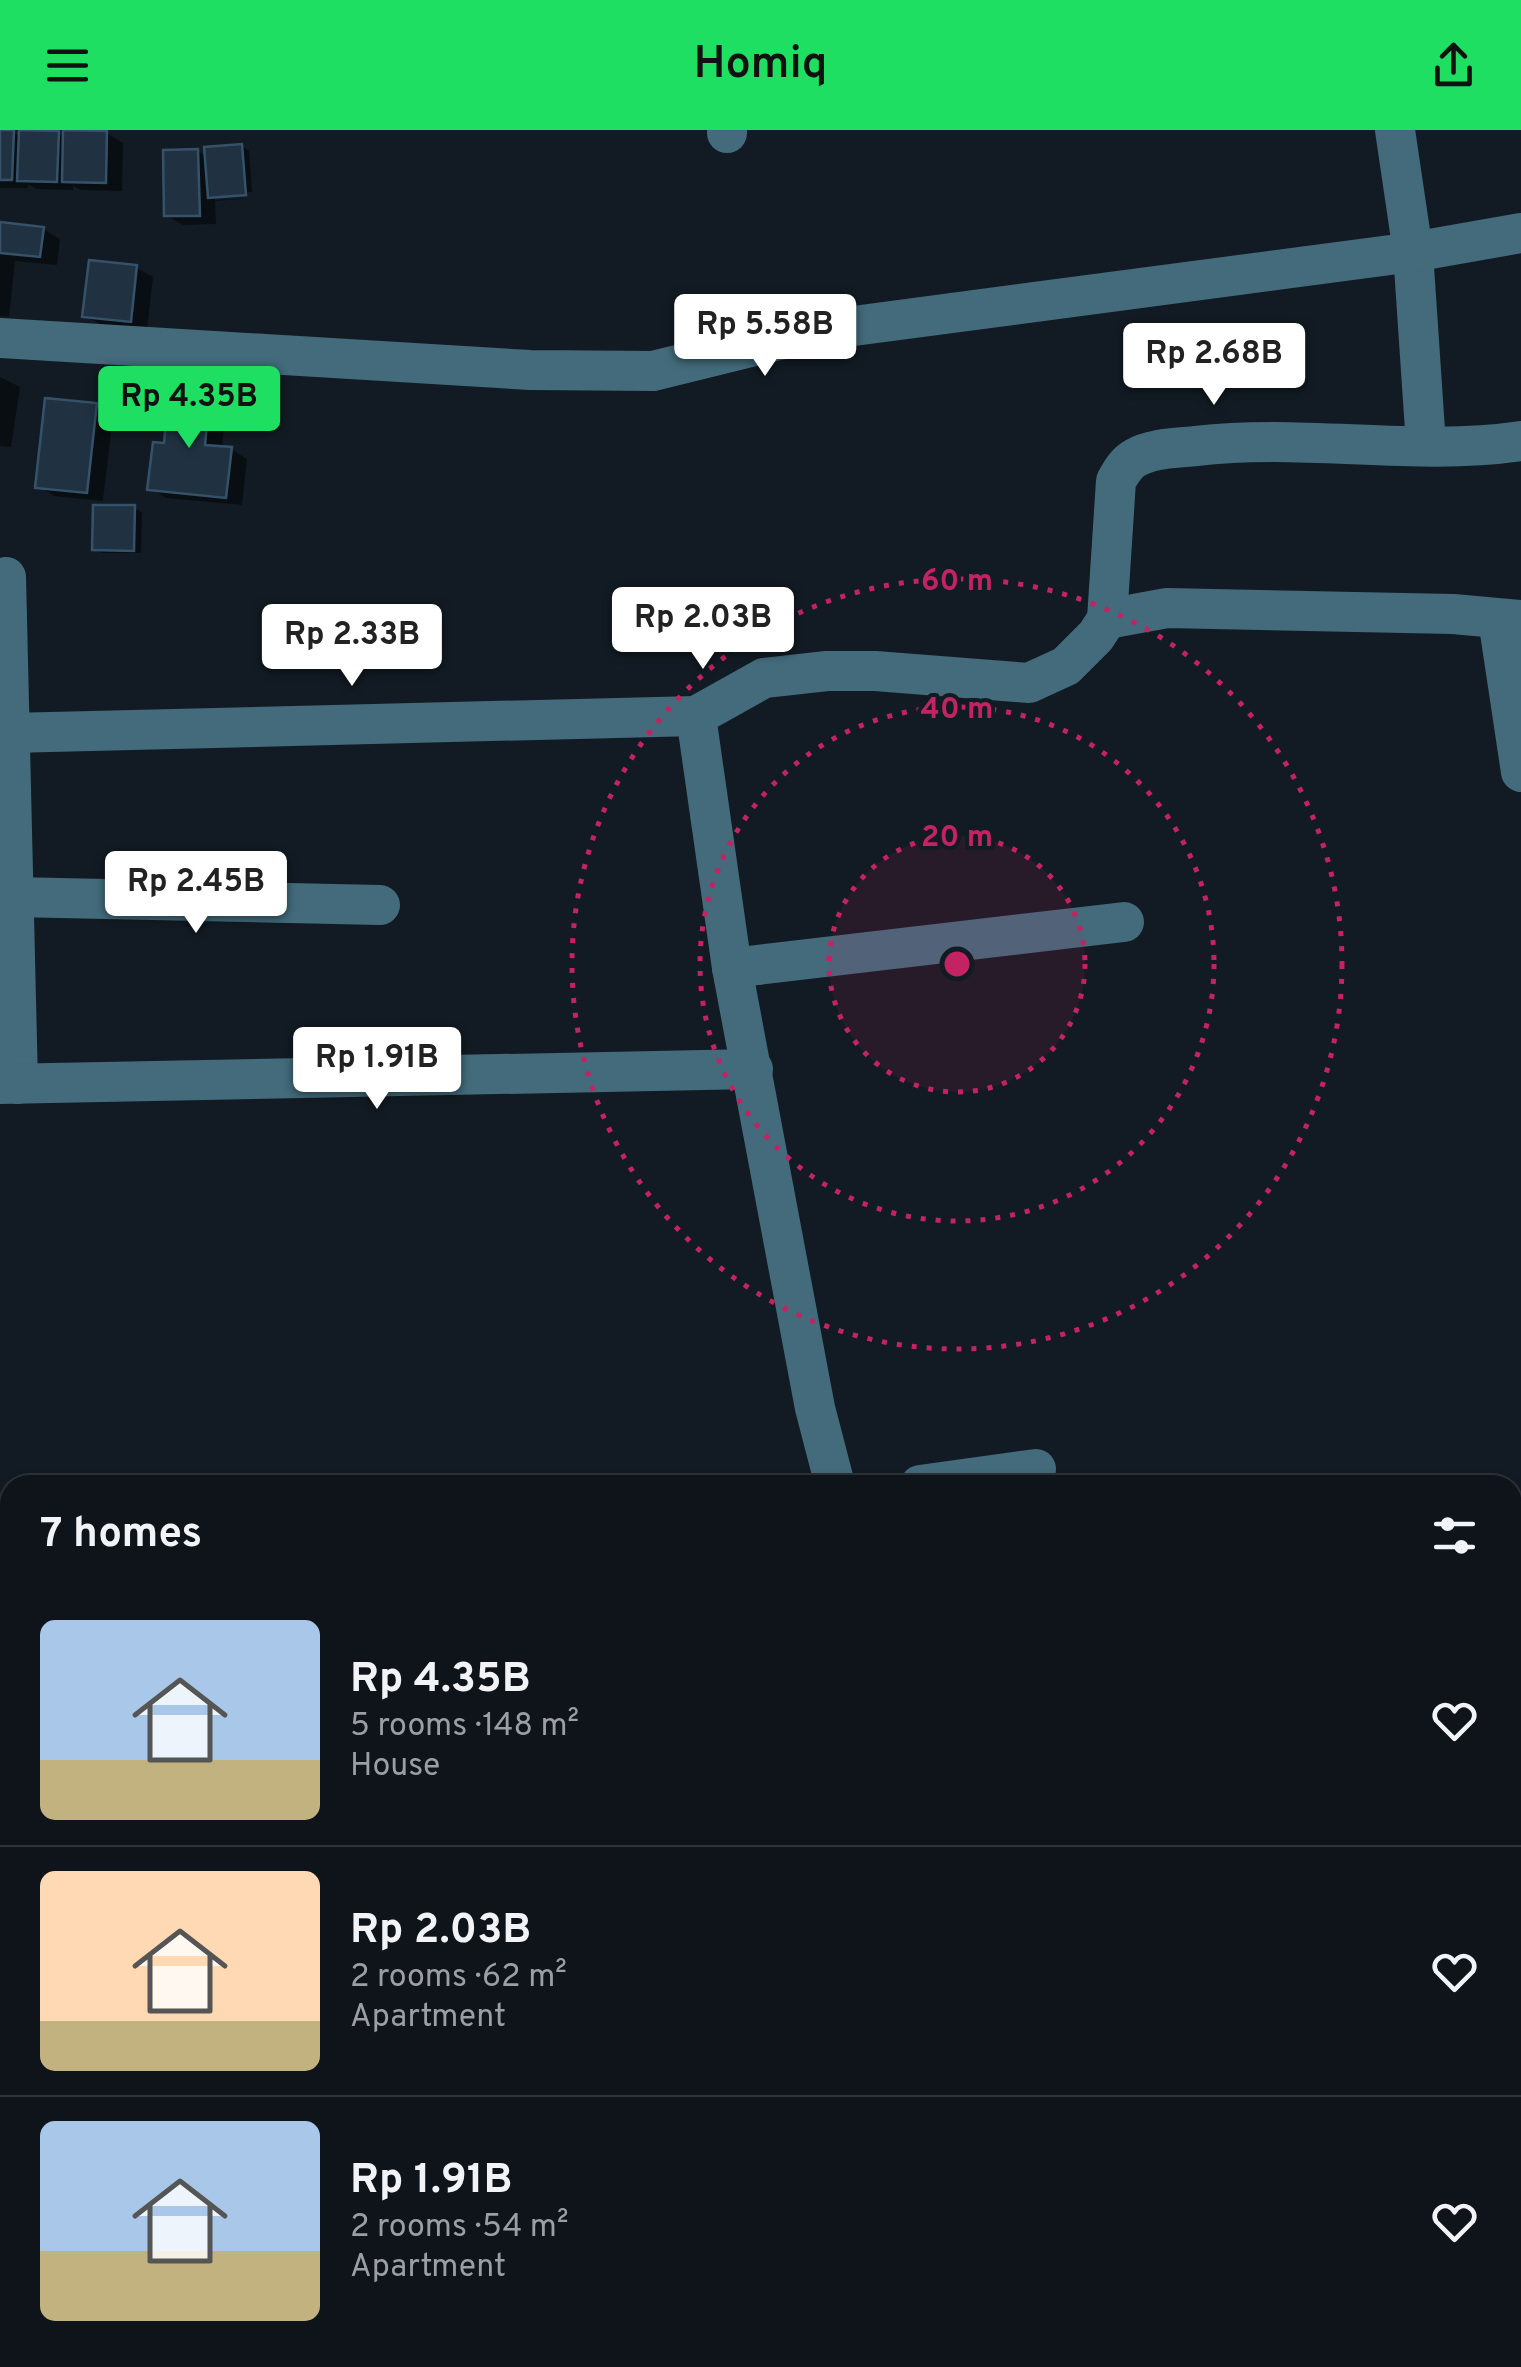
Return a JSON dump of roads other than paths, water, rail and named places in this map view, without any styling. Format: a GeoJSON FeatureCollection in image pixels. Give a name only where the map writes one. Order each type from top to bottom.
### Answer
{"type":"FeatureCollection","features":[{"type":"Feature","properties":{"kind":"street"},"geometry":{"type":"LineString","coordinates":[[1395,130],[1413,252],[1426,446]]}},
{"type":"Feature","properties":{"kind":"street"},"geometry":{"type":"LineString","coordinates":[[0,338],[530,370],[653,371],[816,331],[1413,252],[1521,233]]}},
{"type":"Feature","properties":{"kind":"street"},"geometry":{"type":"LineString","coordinates":[[9,732],[696,716],[764,678],[811,673],[875,671],[1029,683],[1066,666],[1096,636],[1107,618],[1116,481],[1137,456],[1242,442],[1312,440],[1473,448],[1521,441]]}},
{"type":"Feature","properties":{"kind":"street"},"geometry":{"type":"LineString","coordinates":[[6,577],[13,897],[9,1084],[754,1069]]}},
{"type":"Feature","properties":{"kind":"street"},"geometry":{"type":"LineString","coordinates":[[1107,618],[1166,608],[1434,614],[1510,620],[1521,772]]}},
{"type":"Feature","properties":{"kind":"street"},"geometry":{"type":"LineString","coordinates":[[696,716],[732,968],[815,1408],[832,1475]]}},
{"type":"Feature","properties":{"kind":"street"},"geometry":{"type":"LineString","coordinates":[[13,897],[380,904]]}},
{"type":"Feature","properties":{"kind":"street"},"geometry":{"type":"LineString","coordinates":[[732,968],[1124,922]]}},
{"type":"Feature","properties":{"kind":"street"},"geometry":{"type":"LineString","coordinates":[[997,1475],[1036,1470]]}}]}
